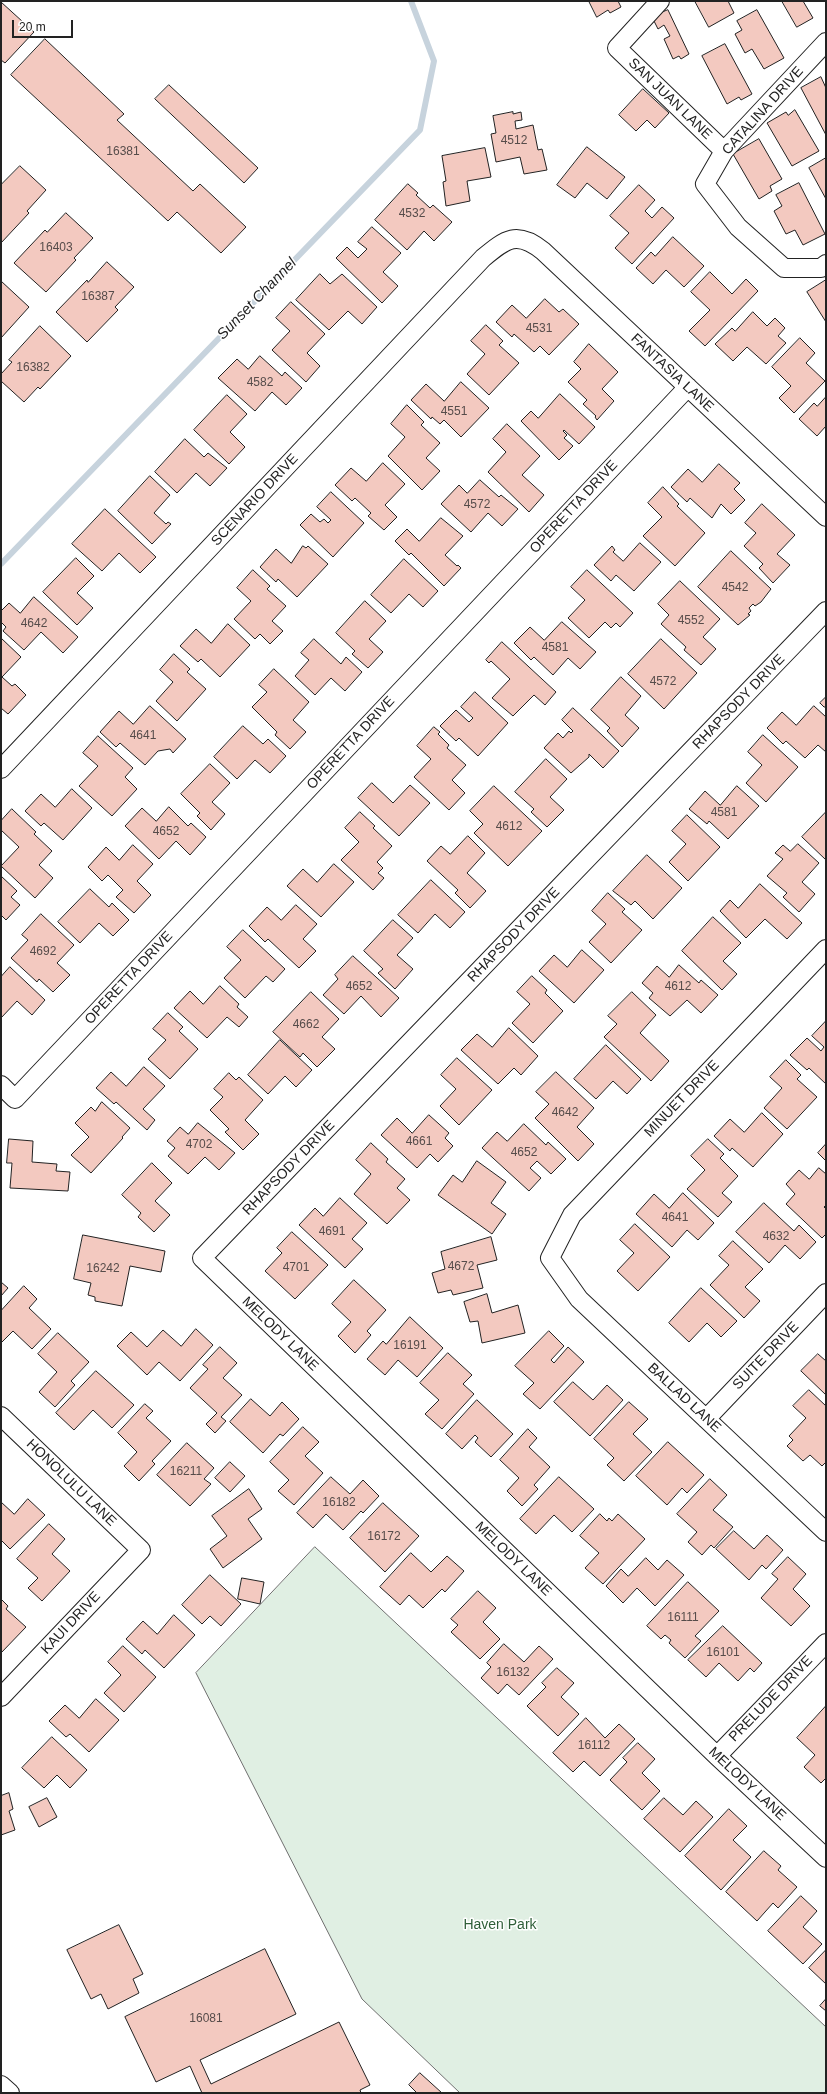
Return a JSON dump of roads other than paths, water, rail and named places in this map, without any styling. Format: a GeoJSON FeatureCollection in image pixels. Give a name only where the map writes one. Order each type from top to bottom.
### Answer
{"type":"FeatureCollection","features":[{"type":"Feature","properties":{"kind":"street","name":"SAN JUAN LANE"},"geometry":{"type":"LineString","coordinates":[[660,1],[617,48],[724,151]]}},
{"type":"Feature","properties":{"kind":"street","name":"CATALINA DRIVE"},"geometry":{"type":"LineString","coordinates":[[826,42],[724,151],[706,184],[738,228],[784,268],[821,268],[826,264]]}},
{"type":"Feature","properties":{"kind":"street","name":"FANTASIA LANE"},"geometry":{"type":"LineString","coordinates":[[514,239],[522,238],[530,240],[543,251],[826,517]]}},
{"type":"Feature","properties":{"kind":"street","name":"SCENARIO DRIVE"},"geometry":{"type":"LineString","coordinates":[[1,769],[483,258],[504,242],[514,239]]}},
{"type":"Feature","properties":{"kind":"street","name":"OPERETTA DRIVE"},"geometry":{"type":"LineString","coordinates":[[1,1085],[15,1099],[688,387]]}},
{"type":"Feature","properties":{"kind":"street","name":"RHAPSODY DRIVE"},"geometry":{"type":"LineString","coordinates":[[202,1258],[826,611]]}},
{"type":"Feature","properties":{"kind":"street","name":"MINUET DRIVE"},"geometry":{"type":"LineString","coordinates":[[550,1258],[572,1215],[826,949]]}},
{"type":"Feature","properties":{"kind":"street","name":"MELODY LANE"},"geometry":{"type":"LineString","coordinates":[[202,1258],[717,1756],[826,1858]]}},
{"type":"Feature","properties":{"kind":"street","name":"BALLAD LANE"},"geometry":{"type":"LineString","coordinates":[[550,1258],[579,1299],[826,1532]]}},
{"type":"Feature","properties":{"kind":"street","name":"SUITE DRIVE"},"geometry":{"type":"LineString","coordinates":[[706,1419],[826,1293]]}},
{"type":"Feature","properties":{"kind":"street","name":"HONOLULU LANE"},"geometry":{"type":"LineString","coordinates":[[1,1416],[140,1550]]}},
{"type":"Feature","properties":{"kind":"street","name":"KAUI DRIVE"},"geometry":{"type":"LineString","coordinates":[[1,1697],[140,1550]]}},
{"type":"Feature","properties":{"kind":"street","name":"PRELUDE DRIVE"},"geometry":{"type":"LineString","coordinates":[[717,1756],[826,1643]]}},
{"type":"Feature","properties":{"kind":"street"},"geometry":{"type":"LineString","coordinates":[[1,2084],[10,2093]]}},
{"type":"Feature","properties":{"kind":"waterway","name":"Sunset Channel"},"geometry":{"type":"LineString","coordinates":[[1,564],[420,130],[434,61],[411,1]]}},
{"type":"Feature","properties":{"kind":"park label","name":"Haven Park"},"geometry":{"type":"Point","coordinates":[500,1925]}}]}
